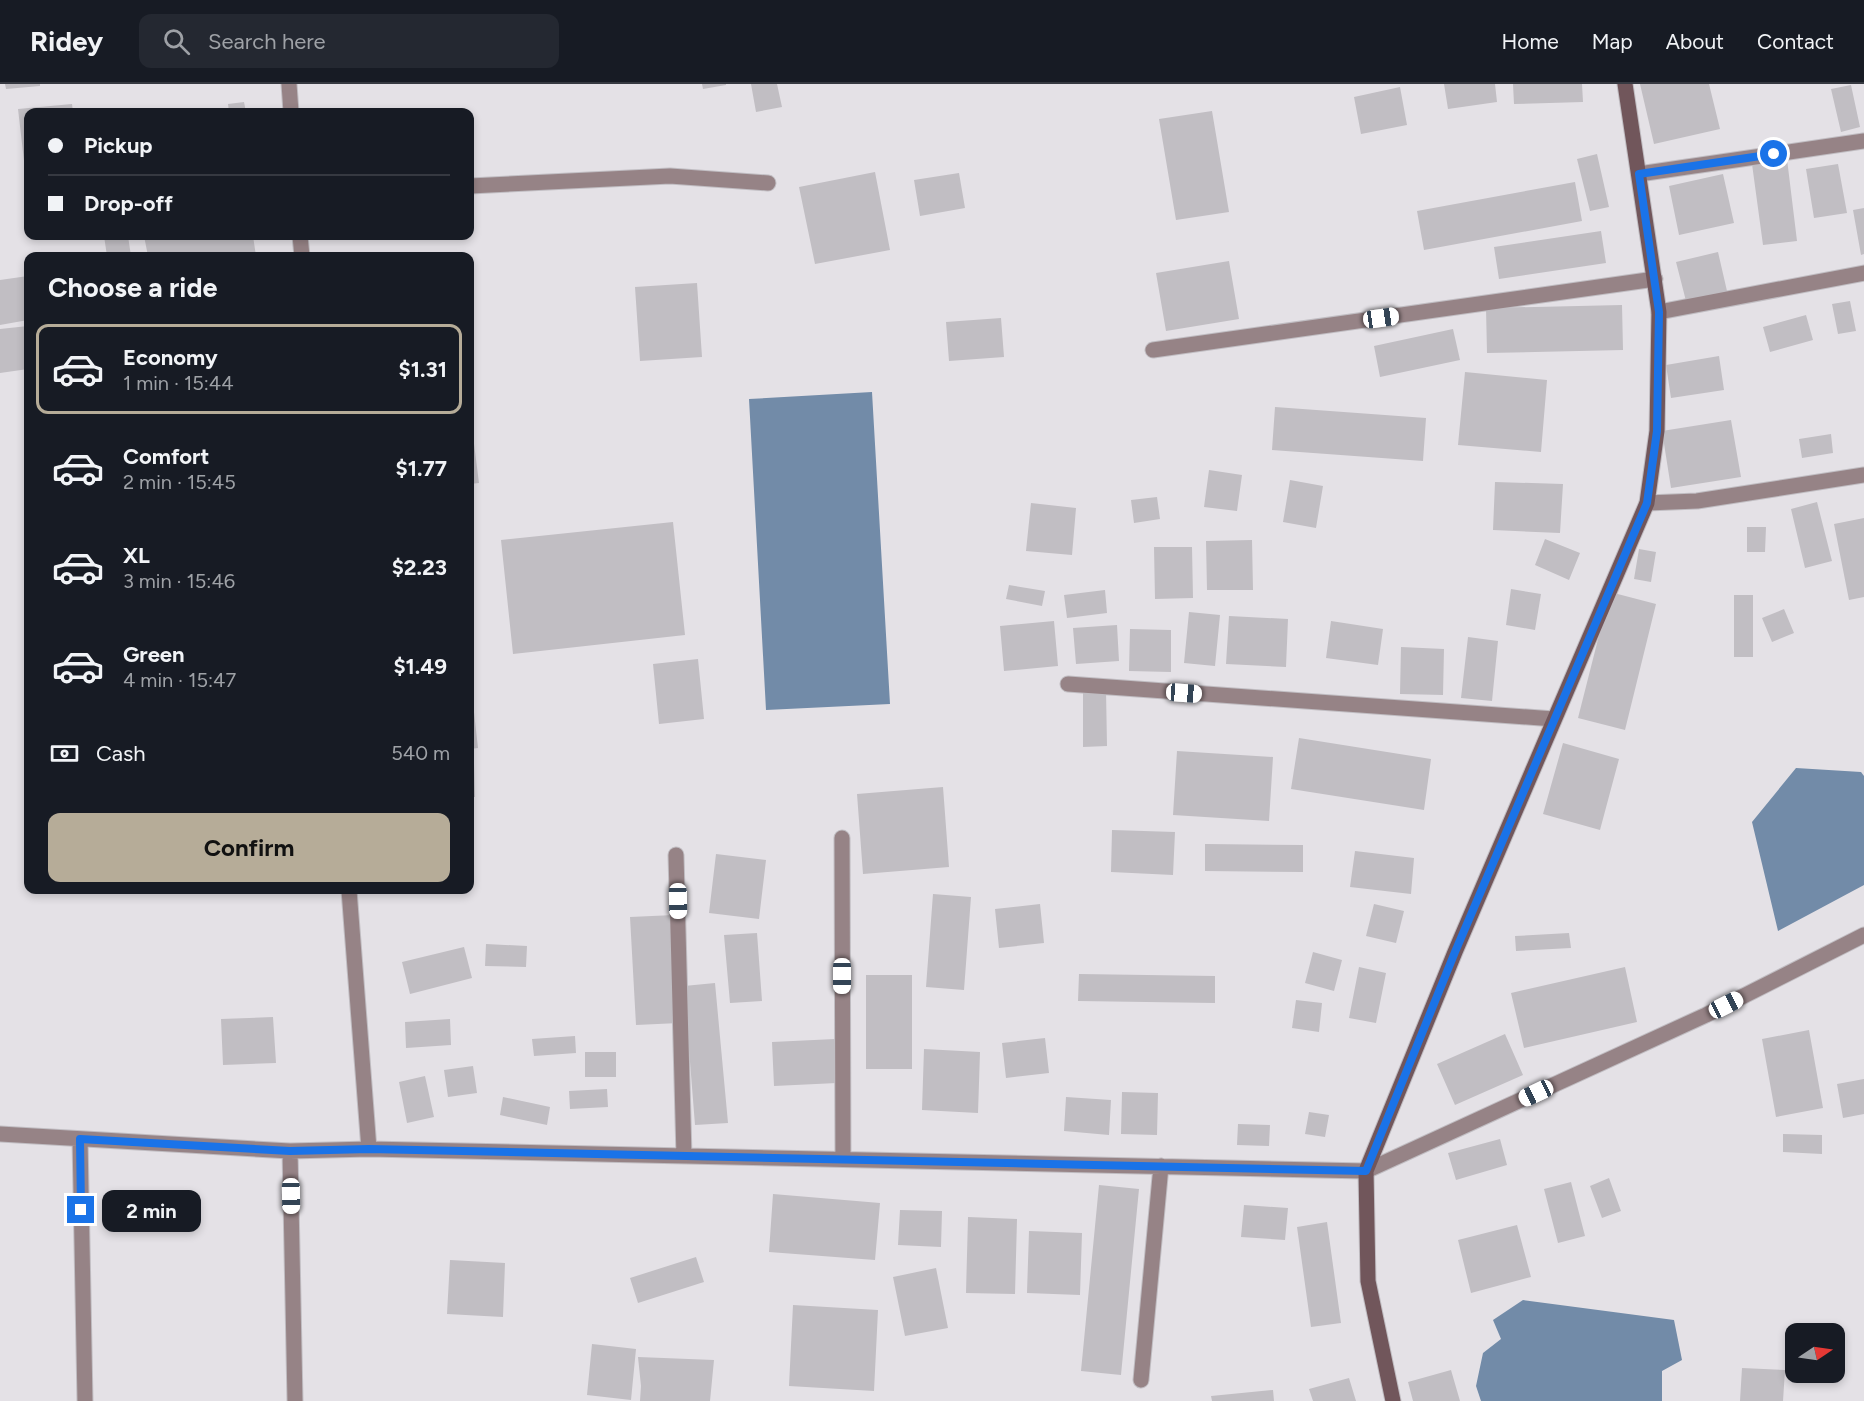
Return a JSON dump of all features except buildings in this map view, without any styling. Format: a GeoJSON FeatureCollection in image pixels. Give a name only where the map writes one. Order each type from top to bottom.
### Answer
{"type":"FeatureCollection","features":[{"type":"Feature","properties":{"kind":"main road"},"geometry":{"type":"LineString","coordinates":[[1393,1401],[1368,1281],[1366,1171],[1455,952],[1647,503],[1657,431],[1659,312],[1625,84]]}},
{"type":"Feature","properties":{"kind":"street"},"geometry":{"type":"LineString","coordinates":[[289,84],[291,108]]}},
{"type":"Feature","properties":{"kind":"street"},"geometry":{"type":"LineString","coordinates":[[1639,174],[1864,141]]}},
{"type":"Feature","properties":{"kind":"street"},"geometry":{"type":"LineString","coordinates":[[474,186],[670,176],[768,183]]}},
{"type":"Feature","properties":{"kind":"street"},"geometry":{"type":"LineString","coordinates":[[1659,312],[1864,273]]}},
{"type":"Feature","properties":{"kind":"street"},"geometry":{"type":"LineString","coordinates":[[1153,350],[1655,279]]}},
{"type":"Feature","properties":{"kind":"street"},"geometry":{"type":"LineString","coordinates":[[1647,503],[1697,501],[1864,475]]}},
{"type":"Feature","properties":{"kind":"street"},"geometry":{"type":"LineString","coordinates":[[1068,684],[1554,719]]}},
{"type":"Feature","properties":{"kind":"street"},"geometry":{"type":"LineString","coordinates":[[842,838],[843,1160]]}},
{"type":"Feature","properties":{"kind":"street"},"geometry":{"type":"LineString","coordinates":[[676,855],[684,1156]]}},
{"type":"Feature","properties":{"kind":"street"},"geometry":{"type":"LineString","coordinates":[[349,894],[369,1149]]}},
{"type":"Feature","properties":{"kind":"street"},"geometry":{"type":"LineString","coordinates":[[0,1134],[290,1151],[369,1149],[1366,1171],[1706,1015],[1864,934]]}},
{"type":"Feature","properties":{"kind":"street"},"geometry":{"type":"LineString","coordinates":[[80,1139],[85,1401]]}},
{"type":"Feature","properties":{"kind":"street"},"geometry":{"type":"LineString","coordinates":[[290,1151],[295,1401]]}},
{"type":"Feature","properties":{"kind":"street"},"geometry":{"type":"LineString","coordinates":[[1141,1380],[1161,1166]]}},
{"type":"Feature","properties":{"kind":"water"},"geometry":{"type":"Polygon","coordinates":[[[872,392],[890,704],[766,710],[749,399],[872,392]]]}},
{"type":"Feature","properties":{"kind":"water"},"geometry":{"type":"Polygon","coordinates":[[[1796,768],[1861,772],[1864,776],[1864,885],[1778,931],[1752,822],[1796,768]]]}},
{"type":"Feature","properties":{"kind":"water"},"geometry":{"type":"Polygon","coordinates":[[[1523,1300],[1674,1320],[1682,1360],[1662,1371],[1662,1401],[1481,1401],[1476,1386],[1483,1353],[1501,1339],[1493,1320],[1523,1300]]]}},
{"type":"Feature","properties":{"kind":"route"},"geometry":{"type":"LineString","coordinates":[[81,1210],[80,1139],[290,1151],[369,1149],[1366,1171],[1455,952],[1647,503],[1657,431],[1659,312],[1639,174],[1774,154]]}}]}
